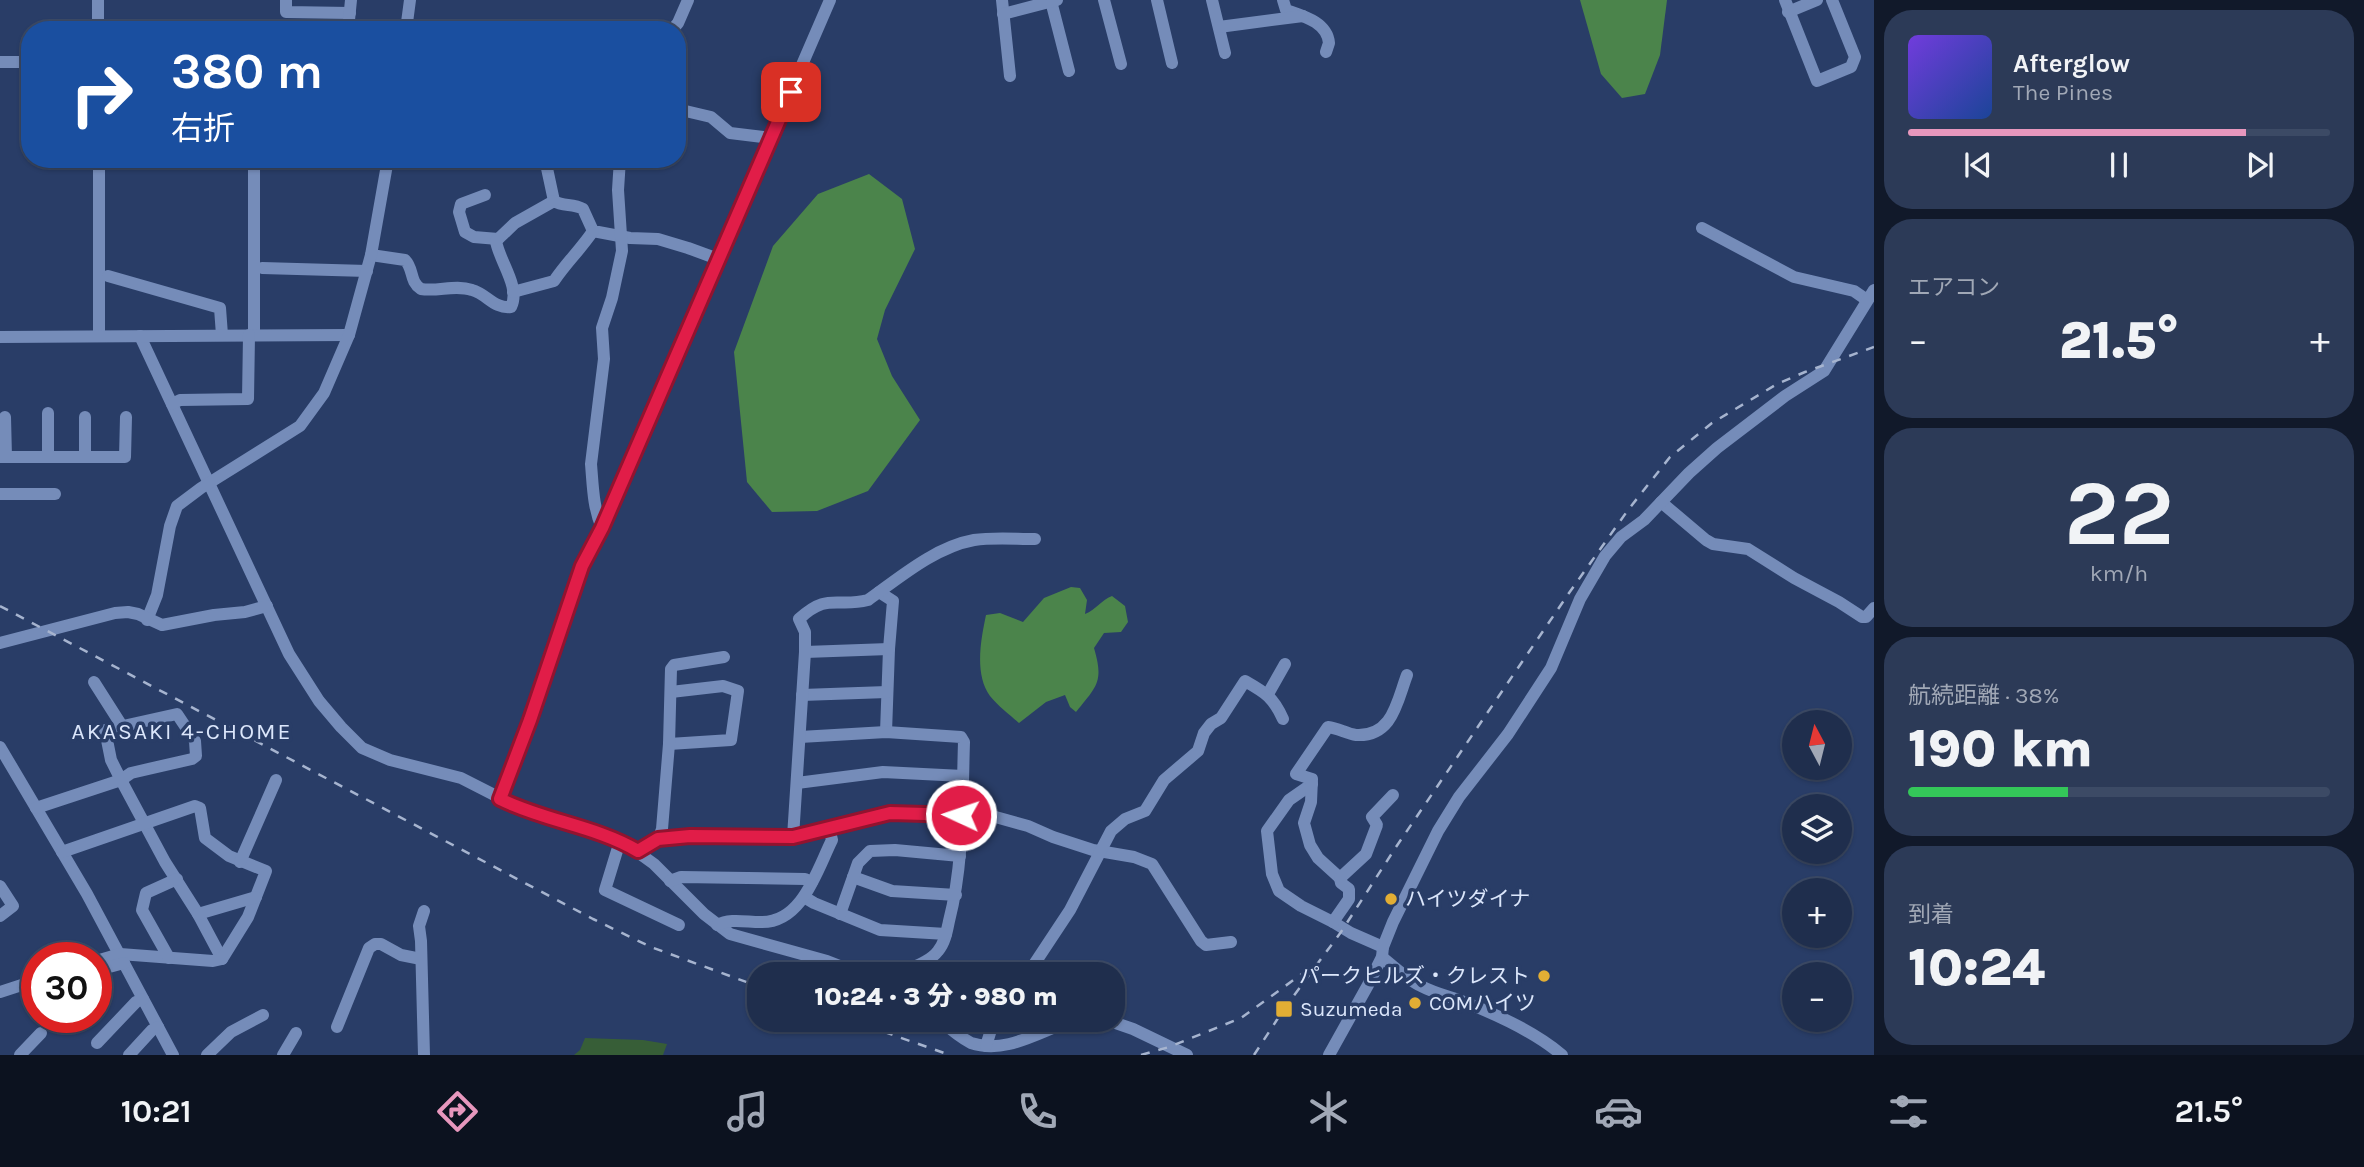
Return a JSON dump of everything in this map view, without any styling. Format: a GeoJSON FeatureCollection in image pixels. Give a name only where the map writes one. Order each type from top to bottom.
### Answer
{"type":"FeatureCollection","features":[{"type":"Feature","properties":{"kind":"street"},"geometry":{"type":"LineString","coordinates":[[98,0],[98,21]]}},
{"type":"Feature","properties":{"kind":"street"},"geometry":{"type":"LineString","coordinates":[[286,0],[286,12],[351,6]]}},
{"type":"Feature","properties":{"kind":"street"},"geometry":{"type":"LineString","coordinates":[[408,21],[411,0]]}},
{"type":"Feature","properties":{"kind":"street"},"geometry":{"type":"LineString","coordinates":[[679,21],[688,0]]}},
{"type":"Feature","properties":{"kind":"street"},"geometry":{"type":"LineString","coordinates":[[500,799],[582,566],[602,528],[831,0]]}},
{"type":"Feature","properties":{"kind":"street"},"geometry":{"type":"LineString","coordinates":[[1002,0],[1010,76]]}},
{"type":"Feature","properties":{"kind":"street"},"geometry":{"type":"LineString","coordinates":[[1104,0],[1121,64]]}},
{"type":"Feature","properties":{"kind":"street"},"geometry":{"type":"LineString","coordinates":[[1157,0],[1172,63]]}},
{"type":"Feature","properties":{"kind":"street"},"geometry":{"type":"LineString","coordinates":[[1212,0],[1225,53]]}},
{"type":"Feature","properties":{"kind":"street"},"geometry":{"type":"LineString","coordinates":[[1283,0],[1286,10],[1309,17],[1325,30],[1329,44],[1326,52]]}},
{"type":"Feature","properties":{"kind":"street"},"geometry":{"type":"LineString","coordinates":[[1817,0],[1786,6],[1817,80],[1852,67],[1855,57],[1832,0]]}},
{"type":"Feature","properties":{"kind":"street"},"geometry":{"type":"LineString","coordinates":[[1003,14],[1054,1],[1069,71]]}},
{"type":"Feature","properties":{"kind":"street"},"geometry":{"type":"LineString","coordinates":[[1219,27],[1303,16]]}},
{"type":"Feature","properties":{"kind":"street"},"geometry":{"type":"LineString","coordinates":[[0,62],[21,62]]}},
{"type":"Feature","properties":{"kind":"street"},"geometry":{"type":"LineString","coordinates":[[686,111],[711,117],[730,133],[771,138]]}},
{"type":"Feature","properties":{"kind":"street"},"geometry":{"type":"LineString","coordinates":[[99,168],[99,336]]}},
{"type":"Feature","properties":{"kind":"street"},"geometry":{"type":"LineString","coordinates":[[172,404],[180,400],[248,399],[254,168]]}},
{"type":"Feature","properties":{"kind":"street"},"geometry":{"type":"LineString","coordinates":[[147,620],[159,586],[170,526],[177,506],[300,426],[324,393],[349,335],[372,255],[386,168]]}},
{"type":"Feature","properties":{"kind":"street"},"geometry":{"type":"LineString","coordinates":[[547,168],[554,201],[561,205],[577,205],[583,209],[593,232]]}},
{"type":"Feature","properties":{"kind":"street"},"geometry":{"type":"LineString","coordinates":[[602,528],[596,513],[591,481],[592,457],[604,359],[602,328],[620,268],[623,236],[618,199],[620,168]]}},
{"type":"Feature","properties":{"kind":"street"},"geometry":{"type":"LineString","coordinates":[[485,195],[461,204],[459,212],[465,232],[474,237],[498,240]]}},
{"type":"Feature","properties":{"kind":"street"},"geometry":{"type":"LineString","coordinates":[[372,255],[405,260],[410,265],[412,279],[421,289],[467,288],[478,292],[499,307],[507,308],[514,303],[513,292],[496,245],[498,240],[508,233],[515,223],[554,201]]}},
{"type":"Feature","properties":{"kind":"street"},"geometry":{"type":"LineString","coordinates":[[1329,1055],[1382,952],[1438,831],[1459,797],[1508,734],[1551,668],[1580,599],[1605,556],[1621,537],[1644,520],[1717,448],[1785,396],[1824,371],[1870,295],[1794,277],[1702,228]]}},
{"type":"Feature","properties":{"kind":"street"},"geometry":{"type":"LineString","coordinates":[[593,232],[658,239],[718,259]]}},
{"type":"Feature","properties":{"kind":"street"},"geometry":{"type":"LineString","coordinates":[[513,292],[554,281],[564,265],[580,250],[593,232]]}},
{"type":"Feature","properties":{"kind":"street"},"geometry":{"type":"LineString","coordinates":[[568,275],[565,272],[581,254],[580,250]]}},
{"type":"Feature","properties":{"kind":"street"},"geometry":{"type":"LineString","coordinates":[[262,268],[367,271]]}},
{"type":"Feature","properties":{"kind":"street"},"geometry":{"type":"LineString","coordinates":[[108,276],[220,308],[222,335]]}},
{"type":"Feature","properties":{"kind":"street"},"geometry":{"type":"LineString","coordinates":[[0,337],[349,335]]}},
{"type":"Feature","properties":{"kind":"street"},"geometry":{"type":"LineString","coordinates":[[140,336],[289,654],[305,682],[341,727],[362,748],[390,760],[461,778],[520,808],[620,841],[638,851],[717,925],[741,938],[830,962]]}},
{"type":"Feature","properties":{"kind":"street"},"geometry":{"type":"LineString","coordinates":[[48,414],[48,457]]}},
{"type":"Feature","properties":{"kind":"street"},"geometry":{"type":"LineString","coordinates":[[85,416],[85,457]]}},
{"type":"Feature","properties":{"kind":"street"},"geometry":{"type":"LineString","coordinates":[[5,417],[3,457],[125,457],[125,417]]}},
{"type":"Feature","properties":{"kind":"street"},"geometry":{"type":"LineString","coordinates":[[0,494],[55,494]]}},
{"type":"Feature","properties":{"kind":"street"},"geometry":{"type":"LineString","coordinates":[[1661,502],[1696,534],[1713,544],[1748,549],[1794,579],[1862,617],[1866,617],[1874,608]]}},
{"type":"Feature","properties":{"kind":"street"},"geometry":{"type":"LineString","coordinates":[[793,837],[805,652],[805,632],[799,619],[811,608],[830,601],[858,603],[867,600],[929,559],[957,545],[974,540],[1035,539]]}},
{"type":"Feature","properties":{"kind":"street"},"geometry":{"type":"LineString","coordinates":[[879,592],[893,601],[886,732]]}},
{"type":"Feature","properties":{"kind":"street"},"geometry":{"type":"LineString","coordinates":[[0,643],[114,613],[128,612],[162,625],[267,606]]}},
{"type":"Feature","properties":{"kind":"street"},"geometry":{"type":"LineString","coordinates":[[805,652],[889,649]]}},
{"type":"Feature","properties":{"kind":"street"},"geometry":{"type":"LineString","coordinates":[[658,839],[662,829],[669,744],[671,670],[674,666],[724,657]]}},
{"type":"Feature","properties":{"kind":"street"},"geometry":{"type":"LineString","coordinates":[[1268,694],[1285,664]]}},
{"type":"Feature","properties":{"kind":"street"},"geometry":{"type":"LineString","coordinates":[[1334,922],[1349,899],[1349,889],[1318,858],[1310,845],[1304,823],[1311,802],[1312,779],[1296,774],[1328,727],[1356,734],[1373,732],[1392,719],[1407,676]]}},
{"type":"Feature","properties":{"kind":"street"},"geometry":{"type":"LineString","coordinates":[[94,681],[122,726]]}},
{"type":"Feature","properties":{"kind":"street"},"geometry":{"type":"LineString","coordinates":[[1036,962],[1070,910],[1115,826],[1145,811],[1164,779],[1198,751],[1204,733],[1211,724],[1221,718],[1245,681],[1268,694],[1276,703],[1283,719]]}},
{"type":"Feature","properties":{"kind":"street"},"geometry":{"type":"LineString","coordinates":[[669,744],[731,740],[738,691],[723,686],[671,692]]}},
{"type":"Feature","properties":{"kind":"street"},"geometry":{"type":"LineString","coordinates":[[803,695],[887,692]]}},
{"type":"Feature","properties":{"kind":"street"},"geometry":{"type":"LineString","coordinates":[[36,808],[121,780],[131,773],[192,759],[196,755],[195,741],[177,714],[105,730],[111,760],[121,780],[222,959]]}},
{"type":"Feature","properties":{"kind":"street"},"geometry":{"type":"LineString","coordinates":[[800,737],[886,732],[961,737],[964,742],[956,895],[940,950],[923,962]]}},
{"type":"Feature","properties":{"kind":"street"},"geometry":{"type":"LineString","coordinates":[[0,747],[122,958],[173,1055]]}},
{"type":"Feature","properties":{"kind":"street"},"geometry":{"type":"LineString","coordinates":[[797,783],[883,772],[963,776]]}},
{"type":"Feature","properties":{"kind":"street"},"geometry":{"type":"LineString","coordinates":[[240,862],[276,780]]}},
{"type":"Feature","properties":{"kind":"street"},"geometry":{"type":"LineString","coordinates":[[1312,784],[1289,800],[1267,831],[1272,874],[1279,891],[1382,952],[1418,985],[1466,1002],[1504,1020],[1543,1040],[1562,1055]]}},
{"type":"Feature","properties":{"kind":"street"},"geometry":{"type":"LineString","coordinates":[[1340,878],[1366,855],[1377,825],[1372,817],[1393,795]]}},
{"type":"Feature","properties":{"kind":"street"},"geometry":{"type":"LineString","coordinates":[[62,852],[195,806],[200,808],[205,838],[240,862],[266,871],[248,917],[222,959]]}},
{"type":"Feature","properties":{"kind":"street"},"geometry":{"type":"LineString","coordinates":[[638,851],[658,839],[690,836],[793,837],[890,813],[961,815],[974,811],[1028,826],[1101,852],[1134,857],[1152,864],[1201,941],[1206,944],[1231,942]]}},
{"type":"Feature","properties":{"kind":"street"},"geometry":{"type":"LineString","coordinates":[[717,925],[725,921],[776,922],[783,919],[804,897],[812,882],[832,840],[829,828]]}},
{"type":"Feature","properties":{"kind":"street"},"geometry":{"type":"LineString","coordinates":[[620,841],[605,890],[679,925]]}},
{"type":"Feature","properties":{"kind":"street"},"geometry":{"type":"LineString","coordinates":[[840,914],[858,863],[870,851],[895,850],[960,856]]}},
{"type":"Feature","properties":{"kind":"street"},"geometry":{"type":"LineString","coordinates":[[670,881],[681,877],[805,879],[812,882]]}},
{"type":"Feature","properties":{"kind":"street"},"geometry":{"type":"LineString","coordinates":[[853,877],[892,891],[956,895]]}},
{"type":"Feature","properties":{"kind":"street"},"geometry":{"type":"LineString","coordinates":[[169,958],[142,910],[146,893],[177,879]]}},
{"type":"Feature","properties":{"kind":"street"},"geometry":{"type":"LineString","coordinates":[[0,887],[13,906],[0,916]]}},
{"type":"Feature","properties":{"kind":"street"},"geometry":{"type":"LineString","coordinates":[[198,914],[256,897]]}},
{"type":"Feature","properties":{"kind":"street"},"geometry":{"type":"LineString","coordinates":[[804,897],[880,930],[946,934]]}},
{"type":"Feature","properties":{"kind":"street"},"geometry":{"type":"LineString","coordinates":[[424,911],[419,926],[424,1055]]}},
{"type":"Feature","properties":{"kind":"street"},"geometry":{"type":"LineString","coordinates":[[337,1027],[369,948],[374,944],[381,944],[401,955],[421,959]]}},
{"type":"Feature","properties":{"kind":"street"},"geometry":{"type":"LineString","coordinates":[[112,963],[122,958]]}},
{"type":"Feature","properties":{"kind":"street"},"geometry":{"type":"LineString","coordinates":[[112,959],[222,959]]}},
{"type":"Feature","properties":{"kind":"street"},"geometry":{"type":"LineString","coordinates":[[0,992],[21,985]]}},
{"type":"Feature","properties":{"kind":"street"},"geometry":{"type":"LineString","coordinates":[[97,1043],[136,1002],[143,999]]}},
{"type":"Feature","properties":{"kind":"street"},"geometry":{"type":"LineString","coordinates":[[207,1055],[232,1032],[263,1015]]}},
{"type":"Feature","properties":{"kind":"street"},"geometry":{"type":"LineString","coordinates":[[1125,1026],[1187,1055]]}},
{"type":"Feature","properties":{"kind":"street"},"geometry":{"type":"LineString","coordinates":[[129,1055],[158,1027]]}},
{"type":"Feature","properties":{"kind":"street"},"geometry":{"type":"LineString","coordinates":[[957,1032],[972,1043],[1002,1047],[1015,1045],[1046,1032]]}},
{"type":"Feature","properties":{"kind":"street"},"geometry":{"type":"LineString","coordinates":[[986,1046],[990,1032]]}},
{"type":"Feature","properties":{"kind":"street"},"geometry":{"type":"LineString","coordinates":[[20,1055],[41,1033]]}},
{"type":"Feature","properties":{"kind":"street"},"geometry":{"type":"LineString","coordinates":[[283,1055],[296,1033]]}},
{"type":"Feature","properties":{"kind":"green space"},"geometry":{"type":"Polygon","coordinates":[[[1580,0],[1667,0],[1660,55],[1645,94],[1622,98],[1601,74],[1580,0]]]}},
{"type":"Feature","properties":{"kind":"green space"},"geometry":{"type":"Polygon","coordinates":[[[869,174],[902,199],[915,249],[885,310],[877,339],[892,376],[920,420],[868,491],[817,511],[772,512],[747,482],[734,352],[773,246],[818,194],[869,174]]]}},
{"type":"Feature","properties":{"kind":"green space"},"geometry":{"type":"Polygon","coordinates":[[[1071,587],[1080,588],[1087,600],[1085,614],[1112,596],[1125,606],[1128,622],[1121,632],[1104,633],[1094,648],[1098,669],[1097,683],[1076,712],[1070,707],[1065,695],[1046,702],[1019,723],[1000,707],[985,687],[980,656],[986,615],[1000,613],[1023,622],[1044,598],[1071,587]]]}},
{"type":"Feature","properties":{"kind":"green space"},"geometry":{"type":"Polygon","coordinates":[[[585,1038],[643,1040],[667,1044],[663,1055],[574,1055],[580,1050],[585,1038]]]}},
{"type":"Feature","properties":{"kind":"railway"},"geometry":{"type":"LineString","coordinates":[[1254,1055],[1341,932],[1569,593],[1628,510],[1670,457],[1712,423],[1777,384],[1874,347]]}},
{"type":"Feature","properties":{"kind":"railway"},"geometry":{"type":"LineString","coordinates":[[0,606],[593,919],[651,947],[747,982]]}},
{"type":"Feature","properties":{"kind":"railway"},"geometry":{"type":"LineString","coordinates":[[1141,1055],[1169,1047],[1241,1018],[1306,971]]}},
{"type":"Feature","properties":{"kind":"railway"},"geometry":{"type":"LineString","coordinates":[[884,1032],[950,1055]]}},
{"type":"Feature","properties":{"kind":"place","name":"ハイツダイナ"},"geometry":{"type":"Point","coordinates":[1391,899]}},
{"type":"Feature","properties":{"kind":"place","name":"パークヒルズ・クレスト"},"geometry":{"type":"Point","coordinates":[1544,976]}},
{"type":"Feature","properties":{"kind":"place","name":"COMハイツ"},"geometry":{"type":"Point","coordinates":[1415,1003]}},
{"type":"Feature","properties":{"kind":"place","name":"Suzumeda"},"geometry":{"type":"Point","coordinates":[1284,1009]}},
{"type":"Feature","properties":{"kind":"district","name":"AKASAKI 4-CHOME"},"geometry":{"type":"Point","coordinates":[182,731]}},
{"type":"Feature","properties":{"kind":"route"},"geometry":{"type":"LineString","coordinates":[[791,92],[602,528],[582,566],[500,799],[610,837],[638,851],[658,839],[690,836],[793,837],[890,813],[961,815]]}}]}
